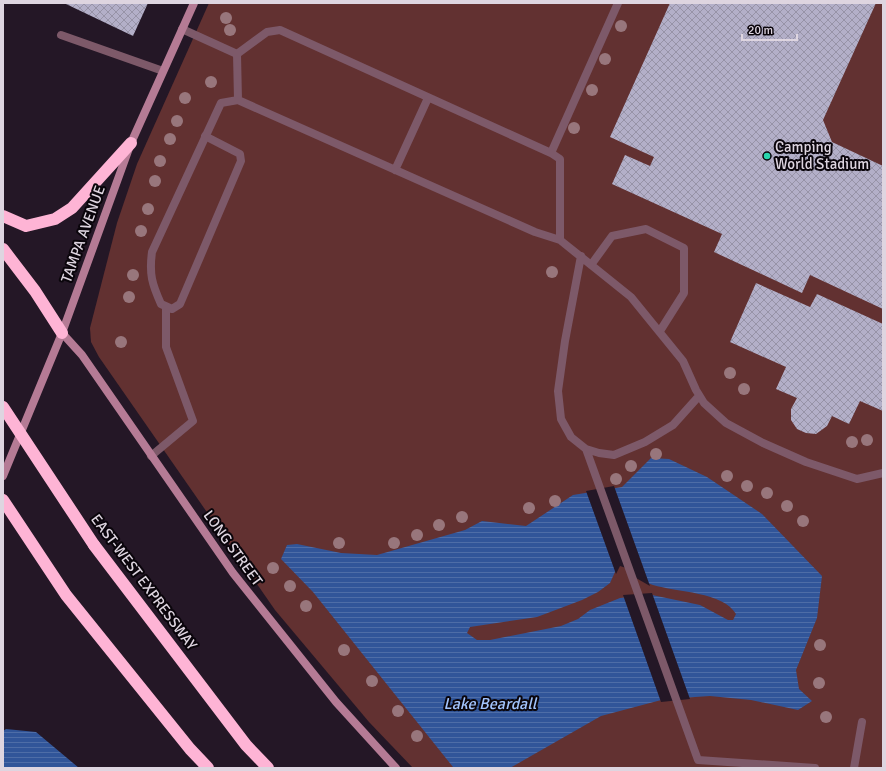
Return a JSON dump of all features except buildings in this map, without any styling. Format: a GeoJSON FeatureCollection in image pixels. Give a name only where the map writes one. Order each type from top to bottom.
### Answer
{"type":"FeatureCollection","features":[{"type":"Feature","properties":{"kind":"highway"},"geometry":{"type":"LineString","coordinates":[[3,216],[26,226],[55,219],[72,208],[131,143]]}},
{"type":"Feature","properties":{"kind":"highway"},"geometry":{"type":"LineString","coordinates":[[3,249],[35,290],[62,333]]}},
{"type":"Feature","properties":{"kind":"highway","name":"EAST-WEST EXPRESSWAY"},"geometry":{"type":"LineString","coordinates":[[3,407],[94,545],[246,745],[268,768]]}},
{"type":"Feature","properties":{"kind":"highway"},"geometry":{"type":"LineString","coordinates":[[3,500],[66,595],[185,743],[208,768]]}},
{"type":"Feature","properties":{"kind":"street","name":"TAMPA AVENUE"},"geometry":{"type":"LineString","coordinates":[[3,476],[62,333],[131,143],[194,3]]}},
{"type":"Feature","properties":{"kind":"street","name":"LONG STREET"},"geometry":{"type":"LineString","coordinates":[[62,333],[82,355],[233,573],[336,702],[396,768]]}},
{"type":"Feature","properties":{"kind":"lane"},"geometry":{"type":"LineString","coordinates":[[551,153],[618,3]]}},
{"type":"Feature","properties":{"kind":"lane"},"geometry":{"type":"LineString","coordinates":[[182,29],[237,54]]}},
{"type":"Feature","properties":{"kind":"lane"},"geometry":{"type":"LineString","coordinates":[[237,54],[267,32],[280,30],[551,153],[560,159],[560,240]]}},
{"type":"Feature","properties":{"kind":"lane"},"geometry":{"type":"LineString","coordinates":[[61,35],[163,71]]}},
{"type":"Feature","properties":{"kind":"lane"},"geometry":{"type":"LineString","coordinates":[[237,54],[238,100]]}},
{"type":"Feature","properties":{"kind":"lane"},"geometry":{"type":"LineString","coordinates":[[395,170],[428,98]]}},
{"type":"Feature","properties":{"kind":"lane"},"geometry":{"type":"LineString","coordinates":[[205,136],[240,154],[241,161],[180,304],[172,309],[166,307],[160,304],[153,287],[150,270],[152,252],[220,103],[238,100],[535,232],[560,240],[631,297],[683,361],[699,396],[704,403],[726,423],[763,444],[806,462],[857,479],[883,473]]}},
{"type":"Feature","properties":{"kind":"lane"},"geometry":{"type":"LineString","coordinates":[[591,265],[612,236],[646,229],[684,248],[684,293],[660,331]]}},
{"type":"Feature","properties":{"kind":"lane"},"geometry":{"type":"LineString","coordinates":[[581,256],[558,391],[561,419],[571,437],[586,449],[614,455],[645,442],[673,425],[699,396]]}},
{"type":"Feature","properties":{"kind":"lane"},"geometry":{"type":"LineString","coordinates":[[151,456],[193,421],[166,347],[166,307]]}},
{"type":"Feature","properties":{"kind":"lane"},"geometry":{"type":"LineString","coordinates":[[586,449],[698,760],[815,768]]}},
{"type":"Feature","properties":{"kind":"lane"},"geometry":{"type":"LineString","coordinates":[[854,768],[862,722]]}},
{"type":"Feature","properties":{"kind":"shaded area"},"geometry":{"type":"Polygon","coordinates":[[[209,3],[883,3],[883,768],[413,768],[369,722],[275,610],[99,357],[91,342],[90,328],[117,223],[137,164],[209,3]]]}},
{"type":"Feature","properties":{"kind":"water","name":"Lake Beardall"},"geometry":{"type":"Polygon","coordinates":[[[651,458],[669,459],[707,477],[762,514],[822,576],[817,618],[796,670],[799,689],[812,701],[798,710],[751,700],[710,696],[665,699],[601,716],[510,768],[453,767],[313,592],[281,559],[287,545],[297,544],[341,553],[377,555],[465,530],[482,521],[526,526],[573,495],[622,487],[651,458]],[[619,563],[610,583],[598,592],[582,600],[537,617],[470,627],[467,633],[477,640],[490,640],[561,626],[578,619],[590,610],[620,598],[652,595],[700,605],[728,620],[733,620],[736,614],[730,607],[711,597],[648,583],[619,563]]]}},
{"type":"Feature","properties":{"kind":"water"},"geometry":{"type":"Polygon","coordinates":[[[6,729],[36,732],[79,768],[3,768],[3,731],[6,729]]]}},
{"type":"Feature","properties":{"kind":"pier"},"geometry":{"type":"Polygon","coordinates":[[[614,486],[650,586],[636,578],[626,568],[620,566],[616,574],[586,491],[614,486]]]}},
{"type":"Feature","properties":{"kind":"pier"},"geometry":{"type":"Polygon","coordinates":[[[652,593],[690,699],[661,702],[623,595],[652,593]]]}},
{"type":"Feature","properties":{"kind":"place","name":"Camping World Stadium"},"geometry":{"type":"Point","coordinates":[767,156]}}]}
